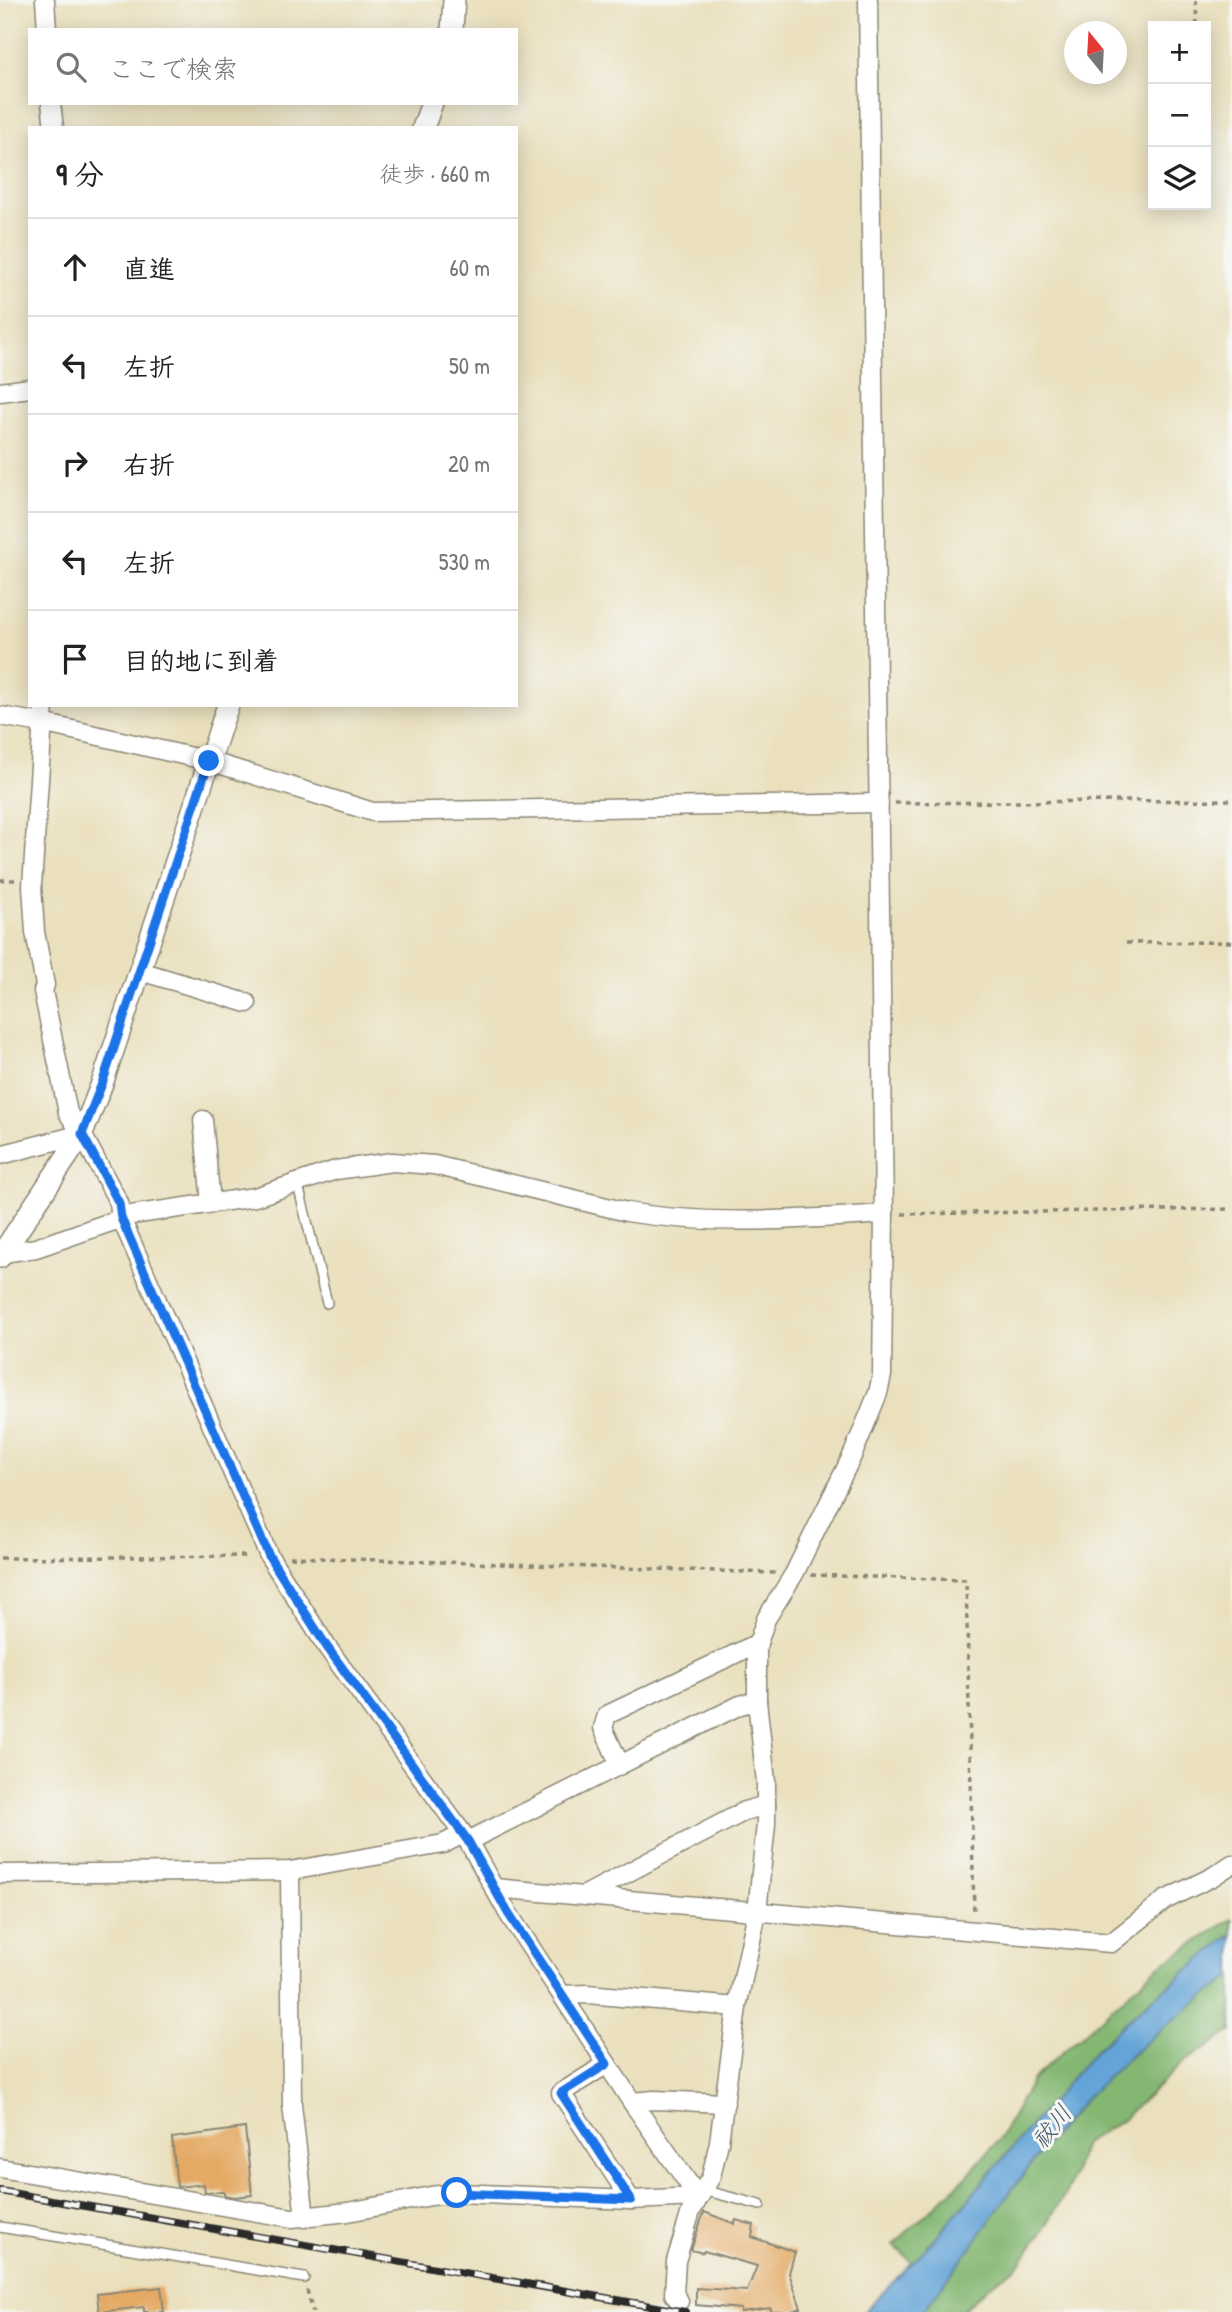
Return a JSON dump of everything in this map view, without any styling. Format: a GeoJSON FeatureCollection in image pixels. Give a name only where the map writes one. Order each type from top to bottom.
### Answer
{"type":"FeatureCollection","features":[{"type":"Feature","properties":{"kind":"street"},"geometry":{"type":"LineString","coordinates":[[45,0],[47,28]]}},
{"type":"Feature","properties":{"kind":"street"},"geometry":{"type":"LineString","coordinates":[[452,28],[454,0]]}},
{"type":"Feature","properties":{"kind":"street"},"geometry":{"type":"LineString","coordinates":[[679,2307],[674,2294],[676,2261],[682,2236],[711,2177],[725,2103],[737,2007],[757,1912],[766,1805],[757,1702],[758,1643],[766,1619],[794,1574],[853,1454],[878,1393],[882,1375],[884,1214],[868,0]]}},
{"type":"Feature","properties":{"kind":"street"},"geometry":{"type":"LineString","coordinates":[[51,105],[54,126]]}},
{"type":"Feature","properties":{"kind":"street"},"geometry":{"type":"LineString","coordinates":[[425,126],[431,105]]}},
{"type":"Feature","properties":{"kind":"street"},"geometry":{"type":"LineString","coordinates":[[0,392],[28,388]]}},
{"type":"Feature","properties":{"kind":"street"},"geometry":{"type":"LineString","coordinates":[[2,1255],[82,1134],[140,971],[227,707]]}},
{"type":"Feature","properties":{"kind":"street"},"geometry":{"type":"LineString","coordinates":[[0,716],[43,714],[209,761],[373,812],[879,803]]}},
{"type":"Feature","properties":{"kind":"street"},"geometry":{"type":"LineString","coordinates":[[43,714],[32,886],[35,932],[45,985],[43,991],[68,1113],[119,1203],[121,1218],[269,1556],[327,1647],[466,1837],[516,1925],[632,2102],[701,2194]]}},
{"type":"Feature","properties":{"kind":"street"},"geometry":{"type":"LineString","coordinates":[[140,971],[247,1003]]}},
{"type":"Feature","properties":{"kind":"street"},"geometry":{"type":"LineString","coordinates":[[203,1120],[211,1203]]}},
{"type":"Feature","properties":{"kind":"street"},"geometry":{"type":"LineString","coordinates":[[0,1155],[82,1134]]}},
{"type":"Feature","properties":{"kind":"street"},"geometry":{"type":"LineString","coordinates":[[2,1255],[36,1248],[121,1218],[255,1196],[352,1166],[412,1162],[651,1216],[726,1222],[884,1214]]}},
{"type":"Feature","properties":{"kind":"street"},"geometry":{"type":"LineString","coordinates":[[620,1765],[603,1728],[607,1714],[758,1643]]}},
{"type":"Feature","properties":{"kind":"street"},"geometry":{"type":"LineString","coordinates":[[0,1874],[290,1871],[443,1844],[466,1837],[620,1765],[740,1705],[757,1702]]}},
{"type":"Feature","properties":{"kind":"street"},"geometry":{"type":"LineString","coordinates":[[585,1895],[745,1811],[766,1805]]}},
{"type":"Feature","properties":{"kind":"street"},"geometry":{"type":"LineString","coordinates":[[494,1888],[1111,1943],[1165,1900],[1232,1864]]}},
{"type":"Feature","properties":{"kind":"street"},"geometry":{"type":"LineString","coordinates":[[290,1871],[292,2105],[305,2218]]}},
{"type":"Feature","properties":{"kind":"street"},"geometry":{"type":"LineString","coordinates":[[564,1995],[587,1994],[737,2007]]}},
{"type":"Feature","properties":{"kind":"street"},"geometry":{"type":"LineString","coordinates":[[607,2064],[561,2093],[631,2200]]}},
{"type":"Feature","properties":{"kind":"street"},"geometry":{"type":"LineString","coordinates":[[632,2102],[654,2100],[725,2103]]}},
{"type":"Feature","properties":{"kind":"street"},"geometry":{"type":"LineString","coordinates":[[0,2168],[275,2216],[305,2218],[457,2193],[631,2200],[701,2194]]}},
{"type":"Feature","properties":{"kind":"lane"},"geometry":{"type":"LineString","coordinates":[[297,1181],[327,1303]]}},
{"type":"Feature","properties":{"kind":"lane"},"geometry":{"type":"LineString","coordinates":[[701,2194],[760,2205]]}},
{"type":"Feature","properties":{"kind":"lane"},"geometry":{"type":"LineString","coordinates":[[0,2227],[304,2278]]}},
{"type":"Feature","properties":{"kind":"path"},"geometry":{"type":"LineString","coordinates":[[1196,0],[1197,21]]}},
{"type":"Feature","properties":{"kind":"path"},"geometry":{"type":"LineString","coordinates":[[879,803],[1232,800]]}},
{"type":"Feature","properties":{"kind":"path"},"geometry":{"type":"LineString","coordinates":[[1126,943],[1232,942]]}},
{"type":"Feature","properties":{"kind":"path"},"geometry":{"type":"LineString","coordinates":[[884,1214],[1232,1209]]}},
{"type":"Feature","properties":{"kind":"path"},"geometry":{"type":"LineString","coordinates":[[0,1558],[269,1556],[966,1580],[975,1930]]}},
{"type":"Feature","properties":{"kind":"path"},"geometry":{"type":"LineString","coordinates":[[304,2278],[313,2312]]}},
{"type":"Feature","properties":{"kind":"green space"},"geometry":{"type":"Polygon","coordinates":[[[1232,1919],[1232,2031],[1184,2062],[1123,2119],[1084,2143],[1069,2187],[1041,2234],[1017,2267],[993,2283],[960,2312],[918,2312],[940,2287],[893,2245],[966,2177],[1001,2137],[1033,2079],[1159,1966],[1232,1919]]]}},
{"type":"Feature","properties":{"kind":"water","name":"祓川"},"geometry":{"type":"Polygon","coordinates":[[[1232,1934],[1232,1977],[1137,2050],[1072,2113],[922,2312],[864,2312],[932,2242],[1094,2052],[1135,2013],[1232,1934]]]}},
{"type":"Feature","properties":{"kind":"building"},"geometry":{"type":"Polygon","coordinates":[[[245,2128],[252,2195],[234,2197],[224,2195],[224,2192],[205,2192],[204,2184],[177,2187],[172,2138],[245,2128]]]}},
{"type":"Feature","properties":{"kind":"building"},"geometry":{"type":"Polygon","coordinates":[[[704,2212],[735,2224],[736,2220],[754,2225],[752,2237],[795,2252],[789,2273],[801,2308],[789,2312],[772,2312],[770,2308],[741,2312],[741,2309],[696,2305],[696,2288],[747,2291],[757,2266],[691,2250],[704,2212]]]}},
{"type":"Feature","properties":{"kind":"building"},"geometry":{"type":"Polygon","coordinates":[[[161,2287],[164,2312],[144,2312],[144,2307],[99,2312],[97,2294],[161,2287]]]}},
{"type":"Feature","properties":{"kind":"railway"},"geometry":{"type":"LineString","coordinates":[[0,2191],[685,2312]]}},
{"type":"Feature","properties":{"kind":"route"},"geometry":{"type":"LineString","coordinates":[[209,761],[103,1081],[82,1134],[119,1203],[121,1218],[269,1556],[327,1647],[468,1841],[508,1913],[607,2064],[561,2093],[631,2200],[457,2193]]}}]}
